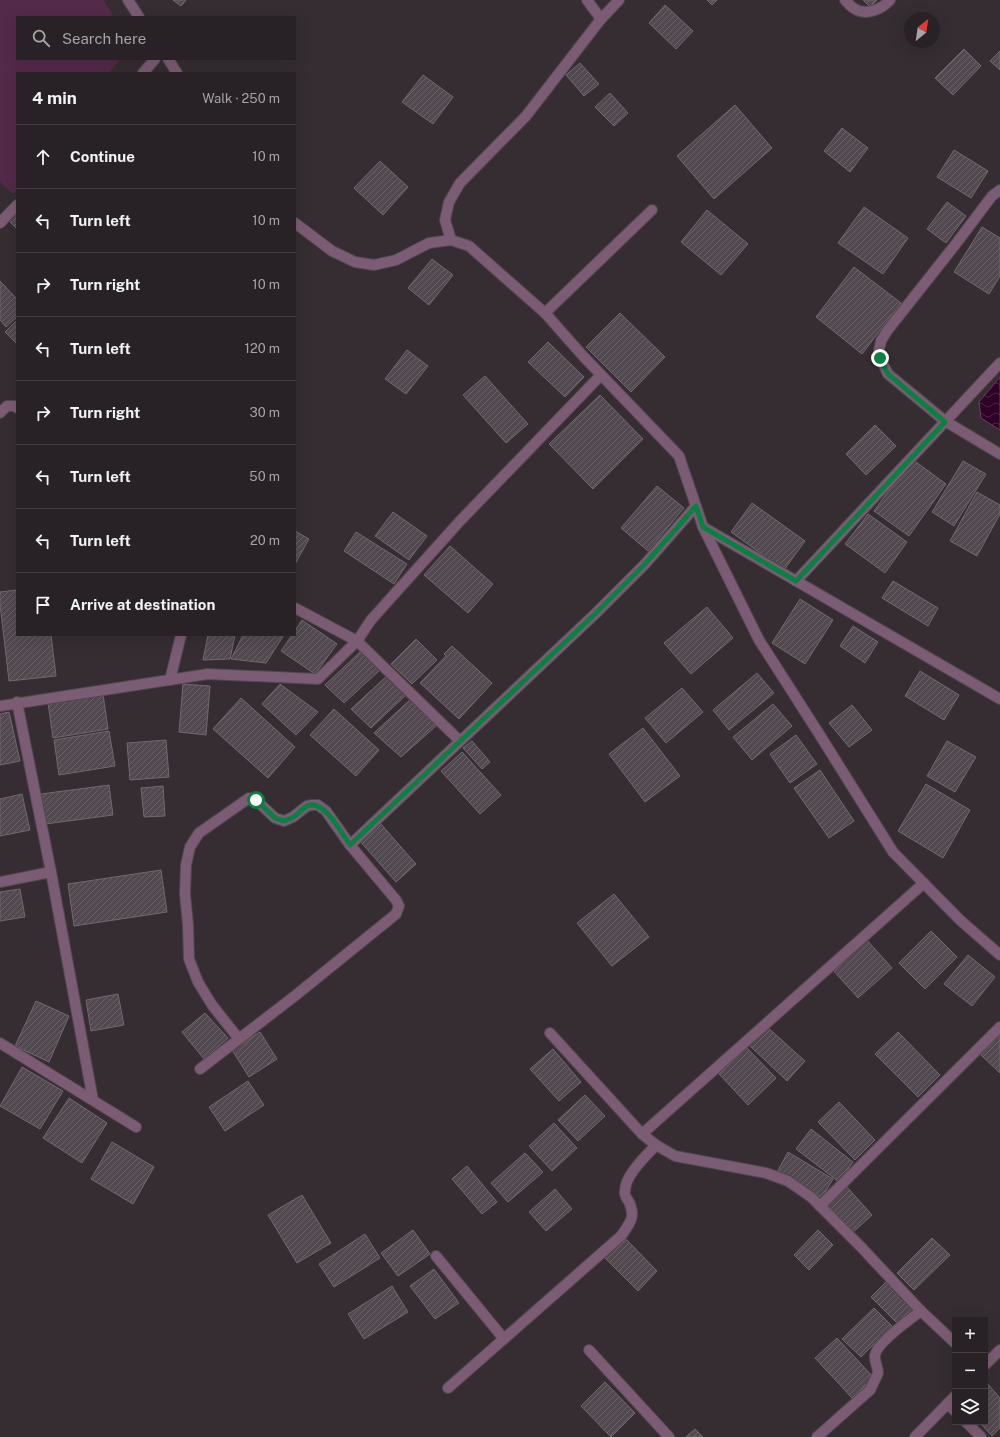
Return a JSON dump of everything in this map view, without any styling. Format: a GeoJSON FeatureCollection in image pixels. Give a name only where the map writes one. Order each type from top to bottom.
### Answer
{"type":"FeatureCollection","features":[{"type":"Feature","properties":{"kind":"street"},"geometry":{"type":"LineString","coordinates":[[128,0],[138,16]]}},
{"type":"Feature","properties":{"kind":"street"},"geometry":{"type":"LineString","coordinates":[[586,0],[601,19]]}},
{"type":"Feature","properties":{"kind":"street"},"geometry":{"type":"LineString","coordinates":[[450,240],[445,220],[449,202],[460,183],[526,116],[601,19],[619,0]]}},
{"type":"Feature","properties":{"kind":"street"},"geometry":{"type":"LineString","coordinates":[[845,0],[855,9],[864,12],[874,11],[890,0]]}},
{"type":"Feature","properties":{"kind":"street"},"geometry":{"type":"LineString","coordinates":[[143,72],[155,60]]}},
{"type":"Feature","properties":{"kind":"street"},"geometry":{"type":"LineString","coordinates":[[169,60],[176,72]]}},
{"type":"Feature","properties":{"kind":"street"},"geometry":{"type":"LineString","coordinates":[[1000,190],[992,196],[955,246],[887,331],[881,341],[879,350],[880,358],[888,374],[945,422],[1000,454]]}},
{"type":"Feature","properties":{"kind":"street"},"geometry":{"type":"LineString","coordinates":[[0,223],[16,206]]}},
{"type":"Feature","properties":{"kind":"street"},"geometry":{"type":"LineString","coordinates":[[545,313],[652,210]]}},
{"type":"Feature","properties":{"kind":"street"},"geometry":{"type":"LineString","coordinates":[[296,224],[332,251],[355,262],[374,265],[396,260],[429,243],[450,240],[469,246],[545,313],[601,375],[679,456],[703,527],[759,640],[893,852],[960,920],[1000,955]]}},
{"type":"Feature","properties":{"kind":"street"},"geometry":{"type":"LineString","coordinates":[[796,581],[1000,363]]}},
{"type":"Feature","properties":{"kind":"street"},"geometry":{"type":"LineString","coordinates":[[0,706],[17,702],[208,674],[318,679],[357,641],[371,620],[460,521],[601,375]]}},
{"type":"Feature","properties":{"kind":"street"},"geometry":{"type":"LineString","coordinates":[[0,413],[7,406],[16,407]]}},
{"type":"Feature","properties":{"kind":"street"},"geometry":{"type":"LineString","coordinates":[[350,845],[595,614],[645,564],[696,506]]}},
{"type":"Feature","properties":{"kind":"street"},"geometry":{"type":"LineString","coordinates":[[703,527],[1000,699]]}},
{"type":"Feature","properties":{"kind":"street"},"geometry":{"type":"LineString","coordinates":[[296,609],[357,641],[460,741]]}},
{"type":"Feature","properties":{"kind":"street"},"geometry":{"type":"LineString","coordinates":[[170,680],[181,636]]}},
{"type":"Feature","properties":{"kind":"street"},"geometry":{"type":"LineString","coordinates":[[17,702],[51,872],[93,1100]]}},
{"type":"Feature","properties":{"kind":"street"},"geometry":{"type":"LineString","coordinates":[[200,1069],[239,1039],[296,995],[396,914],[399,906],[396,900],[350,845],[326,811],[318,805],[307,806],[293,817],[284,821],[275,818],[256,800],[249,798],[199,833],[190,847],[186,865],[185,894],[189,959],[198,982],[212,1005],[239,1039]]}},
{"type":"Feature","properties":{"kind":"street"},"geometry":{"type":"LineString","coordinates":[[0,882],[51,872]]}},
{"type":"Feature","properties":{"kind":"street"},"geometry":{"type":"LineString","coordinates":[[642,1134],[924,884]]}},
{"type":"Feature","properties":{"kind":"street"},"geometry":{"type":"LineString","coordinates":[[820,1206],[1000,1027]]}},
{"type":"Feature","properties":{"kind":"street"},"geometry":{"type":"LineString","coordinates":[[550,1033],[642,1134],[656,1145],[675,1156],[766,1173],[788,1181],[811,1196],[921,1311],[952,1340]]}},
{"type":"Feature","properties":{"kind":"street"},"geometry":{"type":"LineString","coordinates":[[0,1043],[136,1127]]}},
{"type":"Feature","properties":{"kind":"street"},"geometry":{"type":"LineString","coordinates":[[448,1388],[621,1236],[632,1220],[633,1213],[624,1191],[627,1182],[632,1172],[656,1145]]}},
{"type":"Feature","properties":{"kind":"street"},"geometry":{"type":"LineString","coordinates":[[436,1256],[504,1339]]}},
{"type":"Feature","properties":{"kind":"street"},"geometry":{"type":"LineString","coordinates":[[817,1437],[870,1390],[878,1374],[875,1354],[878,1348],[921,1311]]}},
{"type":"Feature","properties":{"kind":"street"},"geometry":{"type":"LineString","coordinates":[[590,1350],[669,1437]]}},
{"type":"Feature","properties":{"kind":"street"},"geometry":{"type":"LineString","coordinates":[[988,1362],[1000,1350]]}},
{"type":"Feature","properties":{"kind":"street"},"geometry":{"type":"LineString","coordinates":[[915,1437],[952,1399]]}},
{"type":"Feature","properties":{"kind":"street"},"geometry":{"type":"LineString","coordinates":[[947,1404],[952,1408]]}},
{"type":"Feature","properties":{"kind":"street"},"geometry":{"type":"LineString","coordinates":[[969,1425],[981,1437]]}},
{"type":"Feature","properties":{"kind":"shaded area"},"geometry":{"type":"Polygon","coordinates":[[[0,0],[103,0],[113,16],[16,16],[16,60],[119,60],[110,72],[16,72],[16,191],[13,194],[0,182],[0,0]]]}},
{"type":"Feature","properties":{"kind":"water"},"geometry":{"type":"Polygon","coordinates":[[[1000,377],[1000,430],[981,418],[979,402],[1000,377]]]}},
{"type":"Feature","properties":{"kind":"building"},"geometry":{"type":"Polygon","coordinates":[[[173,0],[186,0],[181,6],[173,0]]]}},
{"type":"Feature","properties":{"kind":"building"},"geometry":{"type":"Polygon","coordinates":[[[707,0],[717,0],[712,5],[707,0]]]}},
{"type":"Feature","properties":{"kind":"building"},"geometry":{"type":"Polygon","coordinates":[[[863,0],[877,0],[870,7],[863,0]]]}},
{"type":"Feature","properties":{"kind":"building"},"geometry":{"type":"Polygon","coordinates":[[[665,5],[693,31],[676,49],[649,23],[665,5]]]}},
{"type":"Feature","properties":{"kind":"building"},"geometry":{"type":"Polygon","coordinates":[[[964,49],[981,66],[953,95],[935,78],[964,49]]]}},
{"type":"Feature","properties":{"kind":"building"},"geometry":{"type":"Polygon","coordinates":[[[1000,51],[1000,70],[990,61],[1000,51]]]}},
{"type":"Feature","properties":{"kind":"building"},"geometry":{"type":"Polygon","coordinates":[[[580,63],[599,84],[584,96],[566,75],[580,63]]]}},
{"type":"Feature","properties":{"kind":"building"},"geometry":{"type":"Polygon","coordinates":[[[423,75],[453,97],[433,124],[402,102],[423,75]]]}},
{"type":"Feature","properties":{"kind":"building"},"geometry":{"type":"Polygon","coordinates":[[[610,93],[628,113],[614,126],[595,107],[610,93]]]}},
{"type":"Feature","properties":{"kind":"building"},"geometry":{"type":"Polygon","coordinates":[[[735,105],[772,148],[714,199],[677,156],[735,105]]]}},
{"type":"Feature","properties":{"kind":"building"},"geometry":{"type":"Polygon","coordinates":[[[842,128],[868,148],[850,172],[824,151],[842,128]]]}},
{"type":"Feature","properties":{"kind":"building"},"geometry":{"type":"Polygon","coordinates":[[[954,150],[988,171],[971,198],[937,177],[954,150]]]}},
{"type":"Feature","properties":{"kind":"building"},"geometry":{"type":"Polygon","coordinates":[[[380,161],[408,187],[383,215],[354,188],[380,161]]]}},
{"type":"Feature","properties":{"kind":"building"},"geometry":{"type":"Polygon","coordinates":[[[947,202],[966,216],[946,243],[927,229],[947,202]]]}},
{"type":"Feature","properties":{"kind":"building"},"geometry":{"type":"Polygon","coordinates":[[[864,207],[908,238],[883,274],[838,243],[864,207]]]}},
{"type":"Feature","properties":{"kind":"building"},"geometry":{"type":"Polygon","coordinates":[[[707,210],[748,244],[721,275],[681,242],[707,210]]]}},
{"type":"Feature","properties":{"kind":"building"},"geometry":{"type":"Polygon","coordinates":[[[16,214],[16,228],[9,221],[16,214]]]}},
{"type":"Feature","properties":{"kind":"building"},"geometry":{"type":"Polygon","coordinates":[[[982,227],[1000,238],[1000,276],[989,294],[954,272],[982,227]]]}},
{"type":"Feature","properties":{"kind":"building"},"geometry":{"type":"Polygon","coordinates":[[[432,259],[453,275],[429,305],[408,288],[432,259]]]}},
{"type":"Feature","properties":{"kind":"building"},"geometry":{"type":"Polygon","coordinates":[[[854,267],[901,303],[862,354],[816,317],[854,267]]]}},
{"type":"Feature","properties":{"kind":"building"},"geometry":{"type":"Polygon","coordinates":[[[0,281],[16,298],[16,318],[6,327],[0,320],[0,281]]]}},
{"type":"Feature","properties":{"kind":"building"},"geometry":{"type":"Polygon","coordinates":[[[620,313],[665,357],[631,392],[586,347],[620,313]]]}},
{"type":"Feature","properties":{"kind":"building"},"geometry":{"type":"Polygon","coordinates":[[[16,321],[16,343],[5,332],[16,321]]]}},
{"type":"Feature","properties":{"kind":"building"},"geometry":{"type":"Polygon","coordinates":[[[548,342],[584,377],[565,397],[528,362],[548,342]]]}},
{"type":"Feature","properties":{"kind":"building"},"geometry":{"type":"Polygon","coordinates":[[[407,350],[428,366],[406,394],[385,379],[407,350]]]}},
{"type":"Feature","properties":{"kind":"building"},"geometry":{"type":"Polygon","coordinates":[[[485,376],[528,424],[506,443],[463,395],[485,376]]]}},
{"type":"Feature","properties":{"kind":"building"},"geometry":{"type":"Polygon","coordinates":[[[600,395],[643,439],[593,489],[549,444],[600,395]]]}},
{"type":"Feature","properties":{"kind":"building"},"geometry":{"type":"Polygon","coordinates":[[[875,425],[896,446],[866,475],[846,454],[875,425]]]}},
{"type":"Feature","properties":{"kind":"building"},"geometry":{"type":"Polygon","coordinates":[[[912,459],[946,484],[909,536],[874,511],[912,459]]]}},
{"type":"Feature","properties":{"kind":"building"},"geometry":{"type":"Polygon","coordinates":[[[963,461],[986,474],[954,526],[932,512],[963,461]]]}},
{"type":"Feature","properties":{"kind":"building"},"geometry":{"type":"Polygon","coordinates":[[[657,486],[684,508],[648,551],[621,528],[657,486]]]}},
{"type":"Feature","properties":{"kind":"building"},"geometry":{"type":"Polygon","coordinates":[[[977,492],[1000,505],[1000,514],[977,556],[950,541],[977,492]]]}},
{"type":"Feature","properties":{"kind":"building"},"geometry":{"type":"Polygon","coordinates":[[[752,503],[805,541],[784,570],[731,532],[752,503]]]}},
{"type":"Feature","properties":{"kind":"building"},"geometry":{"type":"Polygon","coordinates":[[[393,512],[427,536],[409,560],[375,536],[393,512]]]}},
{"type":"Feature","properties":{"kind":"building"},"geometry":{"type":"Polygon","coordinates":[[[868,514],[907,542],[885,573],[845,544],[868,514]]]}},
{"type":"Feature","properties":{"kind":"building"},"geometry":{"type":"Polygon","coordinates":[[[296,532],[309,539],[296,562],[296,532]]]}},
{"type":"Feature","properties":{"kind":"building"},"geometry":{"type":"Polygon","coordinates":[[[356,532],[407,564],[394,584],[344,551],[356,532]]]}},
{"type":"Feature","properties":{"kind":"building"},"geometry":{"type":"Polygon","coordinates":[[[450,546],[493,584],[468,613],[424,575],[450,546]]]}},
{"type":"Feature","properties":{"kind":"building"},"geometry":{"type":"Polygon","coordinates":[[[893,581],[938,608],[928,626],[882,598],[893,581]]]}},
{"type":"Feature","properties":{"kind":"building"},"geometry":{"type":"Polygon","coordinates":[[[16,590],[16,636],[51,636],[56,676],[9,681],[0,604],[0,592],[16,590]]]}},
{"type":"Feature","properties":{"kind":"building"},"geometry":{"type":"Polygon","coordinates":[[[800,599],[833,620],[805,664],[772,643],[800,599]]]}},
{"type":"Feature","properties":{"kind":"building"},"geometry":{"type":"Polygon","coordinates":[[[707,607],[733,638],[691,674],[664,643],[707,607]]]}},
{"type":"Feature","properties":{"kind":"building"},"geometry":{"type":"Polygon","coordinates":[[[302,620],[337,644],[315,674],[281,651],[291,636],[296,636],[296,629],[302,620]]]}},
{"type":"Feature","properties":{"kind":"building"},"geometry":{"type":"Polygon","coordinates":[[[853,626],[878,642],[865,663],[840,646],[853,626]]]}},
{"type":"Feature","properties":{"kind":"building"},"geometry":{"type":"Polygon","coordinates":[[[208,636],[235,636],[230,659],[203,660],[208,636]]]}},
{"type":"Feature","properties":{"kind":"building"},"geometry":{"type":"Polygon","coordinates":[[[242,636],[283,636],[266,663],[231,659],[242,636]]]}},
{"type":"Feature","properties":{"kind":"building"},"geometry":{"type":"Polygon","coordinates":[[[416,639],[437,660],[412,684],[391,664],[416,639]]]}},
{"type":"Feature","properties":{"kind":"building"},"geometry":{"type":"Polygon","coordinates":[[[452,646],[492,683],[459,719],[420,683],[446,656],[444,654],[452,646]]]}},
{"type":"Feature","properties":{"kind":"building"},"geometry":{"type":"Polygon","coordinates":[[[361,651],[380,670],[344,703],[325,685],[361,651]]]}},
{"type":"Feature","properties":{"kind":"building"},"geometry":{"type":"Polygon","coordinates":[[[920,671],[959,695],[944,720],[905,696],[920,671]]]}},
{"type":"Feature","properties":{"kind":"building"},"geometry":{"type":"Polygon","coordinates":[[[757,673],[774,693],[729,730],[713,710],[757,673]]]}},
{"type":"Feature","properties":{"kind":"building"},"geometry":{"type":"Polygon","coordinates":[[[388,675],[407,694],[371,728],[351,709],[388,675]]]}},
{"type":"Feature","properties":{"kind":"building"},"geometry":{"type":"Polygon","coordinates":[[[183,684],[210,686],[206,735],[179,732],[183,684]]]}},
{"type":"Feature","properties":{"kind":"building"},"geometry":{"type":"Polygon","coordinates":[[[280,684],[318,712],[296,735],[262,704],[280,684]]]}},
{"type":"Feature","properties":{"kind":"building"},"geometry":{"type":"Polygon","coordinates":[[[682,688],[703,712],[666,743],[645,718],[682,688]]]}},
{"type":"Feature","properties":{"kind":"building"},"geometry":{"type":"Polygon","coordinates":[[[103,694],[108,729],[53,738],[48,703],[103,694]]]}},
{"type":"Feature","properties":{"kind":"building"},"geometry":{"type":"Polygon","coordinates":[[[241,698],[295,747],[268,778],[213,729],[241,698]]]}},
{"type":"Feature","properties":{"kind":"building"},"geometry":{"type":"Polygon","coordinates":[[[411,699],[436,726],[401,757],[374,733],[411,699]]]}},
{"type":"Feature","properties":{"kind":"building"},"geometry":{"type":"Polygon","coordinates":[[[773,704],[792,726],[752,760],[733,737],[773,704]]]}},
{"type":"Feature","properties":{"kind":"building"},"geometry":{"type":"Polygon","coordinates":[[[852,705],[872,730],[849,747],[829,723],[852,705]]]}},
{"type":"Feature","properties":{"kind":"building"},"geometry":{"type":"Polygon","coordinates":[[[334,709],[379,750],[356,776],[310,735],[334,709]]]}},
{"type":"Feature","properties":{"kind":"building"},"geometry":{"type":"Polygon","coordinates":[[[9,712],[20,761],[0,765],[0,714],[9,712]]]}},
{"type":"Feature","properties":{"kind":"building"},"geometry":{"type":"Polygon","coordinates":[[[643,728],[680,776],[645,802],[609,754],[643,728]]]}},
{"type":"Feature","properties":{"kind":"building"},"geometry":{"type":"Polygon","coordinates":[[[109,731],[115,766],[59,775],[54,740],[109,731]]]}},
{"type":"Feature","properties":{"kind":"building"},"geometry":{"type":"Polygon","coordinates":[[[796,735],[817,764],[790,783],[770,754],[796,735]]]}},
{"type":"Feature","properties":{"kind":"building"},"geometry":{"type":"Polygon","coordinates":[[[166,740],[169,777],[130,780],[127,743],[166,740]]]}},
{"type":"Feature","properties":{"kind":"building"},"geometry":{"type":"Polygon","coordinates":[[[472,741],[490,762],[482,769],[463,748],[472,741]]]}},
{"type":"Feature","properties":{"kind":"building"},"geometry":{"type":"Polygon","coordinates":[[[947,741],[976,757],[955,792],[927,776],[947,741]]]}},
{"type":"Feature","properties":{"kind":"building"},"geometry":{"type":"Polygon","coordinates":[[[462,752],[501,795],[480,814],[441,771],[462,752]]]}},
{"type":"Feature","properties":{"kind":"building"},"geometry":{"type":"Polygon","coordinates":[[[820,770],[854,821],[829,838],[794,788],[820,770]]]}},
{"type":"Feature","properties":{"kind":"building"},"geometry":{"type":"Polygon","coordinates":[[[926,784],[970,810],[943,858],[898,831],[926,784]]]}},
{"type":"Feature","properties":{"kind":"building"},"geometry":{"type":"Polygon","coordinates":[[[109,785],[113,815],[45,824],[41,794],[109,785]]]}},
{"type":"Feature","properties":{"kind":"building"},"geometry":{"type":"Polygon","coordinates":[[[163,786],[165,816],[144,817],[141,788],[163,786]]]}},
{"type":"Feature","properties":{"kind":"building"},"geometry":{"type":"Polygon","coordinates":[[[22,794],[30,830],[0,836],[0,799],[22,794]]]}},
{"type":"Feature","properties":{"kind":"building"},"geometry":{"type":"Polygon","coordinates":[[[380,823],[416,864],[396,882],[359,840],[380,823]]]}},
{"type":"Feature","properties":{"kind":"building"},"geometry":{"type":"Polygon","coordinates":[[[161,870],[167,912],[74,926],[68,884],[161,870]]]}},
{"type":"Feature","properties":{"kind":"building"},"geometry":{"type":"Polygon","coordinates":[[[20,889],[25,917],[0,921],[0,892],[20,889]]]}},
{"type":"Feature","properties":{"kind":"building"},"geometry":{"type":"Polygon","coordinates":[[[614,894],[649,937],[612,966],[577,923],[614,894]]]}},
{"type":"Feature","properties":{"kind":"building"},"geometry":{"type":"Polygon","coordinates":[[[931,931],[957,957],[925,989],[899,963],[931,931]]]}},
{"type":"Feature","properties":{"kind":"building"},"geometry":{"type":"Polygon","coordinates":[[[865,938],[892,968],[858,998],[831,968],[865,938]]]}},
{"type":"Feature","properties":{"kind":"building"},"geometry":{"type":"Polygon","coordinates":[[[968,955],[995,977],[972,1006],[944,984],[968,955]]]}},
{"type":"Feature","properties":{"kind":"building"},"geometry":{"type":"Polygon","coordinates":[[[118,994],[124,1025],[91,1031],[86,1000],[118,994]]]}},
{"type":"Feature","properties":{"kind":"building"},"geometry":{"type":"Polygon","coordinates":[[[36,1001],[69,1016],[49,1062],[15,1046],[36,1001]]]}},
{"type":"Feature","properties":{"kind":"building"},"geometry":{"type":"Polygon","coordinates":[[[205,1013],[228,1038],[204,1059],[182,1032],[205,1013]]]}},
{"type":"Feature","properties":{"kind":"building"},"geometry":{"type":"Polygon","coordinates":[[[766,1026],[805,1061],[787,1081],[749,1045],[766,1026]]]}},
{"type":"Feature","properties":{"kind":"building"},"geometry":{"type":"Polygon","coordinates":[[[260,1032],[277,1059],[249,1077],[232,1050],[260,1032]]]}},
{"type":"Feature","properties":{"kind":"building"},"geometry":{"type":"Polygon","coordinates":[[[898,1032],[940,1075],[918,1097],[875,1054],[898,1032]]]}},
{"type":"Feature","properties":{"kind":"building"},"geometry":{"type":"Polygon","coordinates":[[[1000,1035],[1000,1073],[981,1055],[1000,1035]]]}},
{"type":"Feature","properties":{"kind":"building"},"geometry":{"type":"Polygon","coordinates":[[[747,1048],[776,1078],[748,1105],[719,1074],[747,1048]]]}},
{"type":"Feature","properties":{"kind":"building"},"geometry":{"type":"Polygon","coordinates":[[[553,1049],[581,1082],[559,1101],[530,1069],[553,1049]]]}},
{"type":"Feature","properties":{"kind":"building"},"geometry":{"type":"Polygon","coordinates":[[[22,1067],[63,1091],[40,1129],[0,1106],[22,1067]]]}},
{"type":"Feature","properties":{"kind":"building"},"geometry":{"type":"Polygon","coordinates":[[[248,1081],[264,1105],[225,1131],[209,1107],[248,1081]]]}},
{"type":"Feature","properties":{"kind":"building"},"geometry":{"type":"Polygon","coordinates":[[[585,1095],[605,1116],[578,1141],[558,1120],[585,1095]]]}},
{"type":"Feature","properties":{"kind":"building"},"geometry":{"type":"Polygon","coordinates":[[[69,1098],[107,1123],[82,1163],[43,1138],[69,1098]]]}},
{"type":"Feature","properties":{"kind":"building"},"geometry":{"type":"Polygon","coordinates":[[[839,1102],[875,1140],[855,1160],[818,1122],[839,1102]]]}},
{"type":"Feature","properties":{"kind":"building"},"geometry":{"type":"Polygon","coordinates":[[[554,1123],[577,1148],[552,1171],[529,1146],[554,1123]]]}},
{"type":"Feature","properties":{"kind":"building"},"geometry":{"type":"Polygon","coordinates":[[[811,1129],[853,1162],[839,1182],[796,1149],[811,1129]]]}},
{"type":"Feature","properties":{"kind":"building"},"geometry":{"type":"Polygon","coordinates":[[[112,1142],[154,1167],[133,1204],[91,1179],[112,1142]]]}},
{"type":"Feature","properties":{"kind":"building"},"geometry":{"type":"Polygon","coordinates":[[[788,1152],[833,1179],[822,1198],[777,1172],[788,1152]]]}},
{"type":"Feature","properties":{"kind":"building"},"geometry":{"type":"Polygon","coordinates":[[[525,1153],[543,1172],[508,1202],[491,1183],[525,1153]]]}},
{"type":"Feature","properties":{"kind":"building"},"geometry":{"type":"Polygon","coordinates":[[[467,1166],[497,1202],[482,1214],[452,1179],[467,1166]]]}},
{"type":"Feature","properties":{"kind":"building"},"geometry":{"type":"Polygon","coordinates":[[[847,1187],[872,1215],[851,1234],[827,1205],[847,1187]]]}},
{"type":"Feature","properties":{"kind":"building"},"geometry":{"type":"Polygon","coordinates":[[[555,1189],[572,1209],[546,1231],[529,1212],[555,1189]]]}},
{"type":"Feature","properties":{"kind":"building"},"geometry":{"type":"Polygon","coordinates":[[[302,1195],[331,1243],[297,1263],[268,1215],[302,1195]]]}},
{"type":"Feature","properties":{"kind":"building"},"geometry":{"type":"Polygon","coordinates":[[[413,1230],[430,1254],[398,1276],[381,1253],[413,1230]]]}},
{"type":"Feature","properties":{"kind":"building"},"geometry":{"type":"Polygon","coordinates":[[[818,1230],[833,1245],[809,1270],[794,1255],[818,1230]]]}},
{"type":"Feature","properties":{"kind":"building"},"geometry":{"type":"Polygon","coordinates":[[[365,1234],[380,1258],[334,1287],[319,1264],[365,1234]]]}},
{"type":"Feature","properties":{"kind":"building"},"geometry":{"type":"Polygon","coordinates":[[[622,1235],[657,1271],[638,1291],[602,1255],[622,1235]]]}},
{"type":"Feature","properties":{"kind":"building"},"geometry":{"type":"Polygon","coordinates":[[[932,1238],[950,1255],[914,1290],[897,1273],[932,1238]]]}},
{"type":"Feature","properties":{"kind":"building"},"geometry":{"type":"Polygon","coordinates":[[[434,1269],[459,1303],[435,1319],[410,1286],[434,1269]]]}},
{"type":"Feature","properties":{"kind":"building"},"geometry":{"type":"Polygon","coordinates":[[[888,1280],[916,1307],[899,1325],[871,1297],[888,1280]]]}},
{"type":"Feature","properties":{"kind":"building"},"geometry":{"type":"Polygon","coordinates":[[[392,1286],[408,1312],[364,1339],[348,1314],[392,1286]]]}},
{"type":"Feature","properties":{"kind":"building"},"geometry":{"type":"Polygon","coordinates":[[[874,1308],[892,1326],[861,1357],[842,1339],[874,1308]]]}},
{"type":"Feature","properties":{"kind":"building"},"geometry":{"type":"Polygon","coordinates":[[[837,1338],[874,1378],[852,1398],[815,1358],[837,1338]]]}},
{"type":"Feature","properties":{"kind":"building"},"geometry":{"type":"Polygon","coordinates":[[[605,1382],[635,1413],[611,1437],[581,1406],[605,1382]]]}},
{"type":"Feature","properties":{"kind":"building"},"geometry":{"type":"Polygon","coordinates":[[[988,1384],[1000,1398],[1000,1428],[992,1436],[982,1425],[988,1425],[988,1384]]]}},
{"type":"Feature","properties":{"kind":"building"},"geometry":{"type":"Polygon","coordinates":[[[695,1429],[703,1437],[686,1437],[695,1429]]]}},
{"type":"Feature","properties":{"kind":"route"},"geometry":{"type":"LineString","coordinates":[[256,800],[267,812],[275,818],[284,821],[293,817],[307,806],[318,805],[326,811],[350,845],[595,614],[645,564],[696,506],[703,527],[796,581],[945,422],[888,374],[880,358]]}}]}
